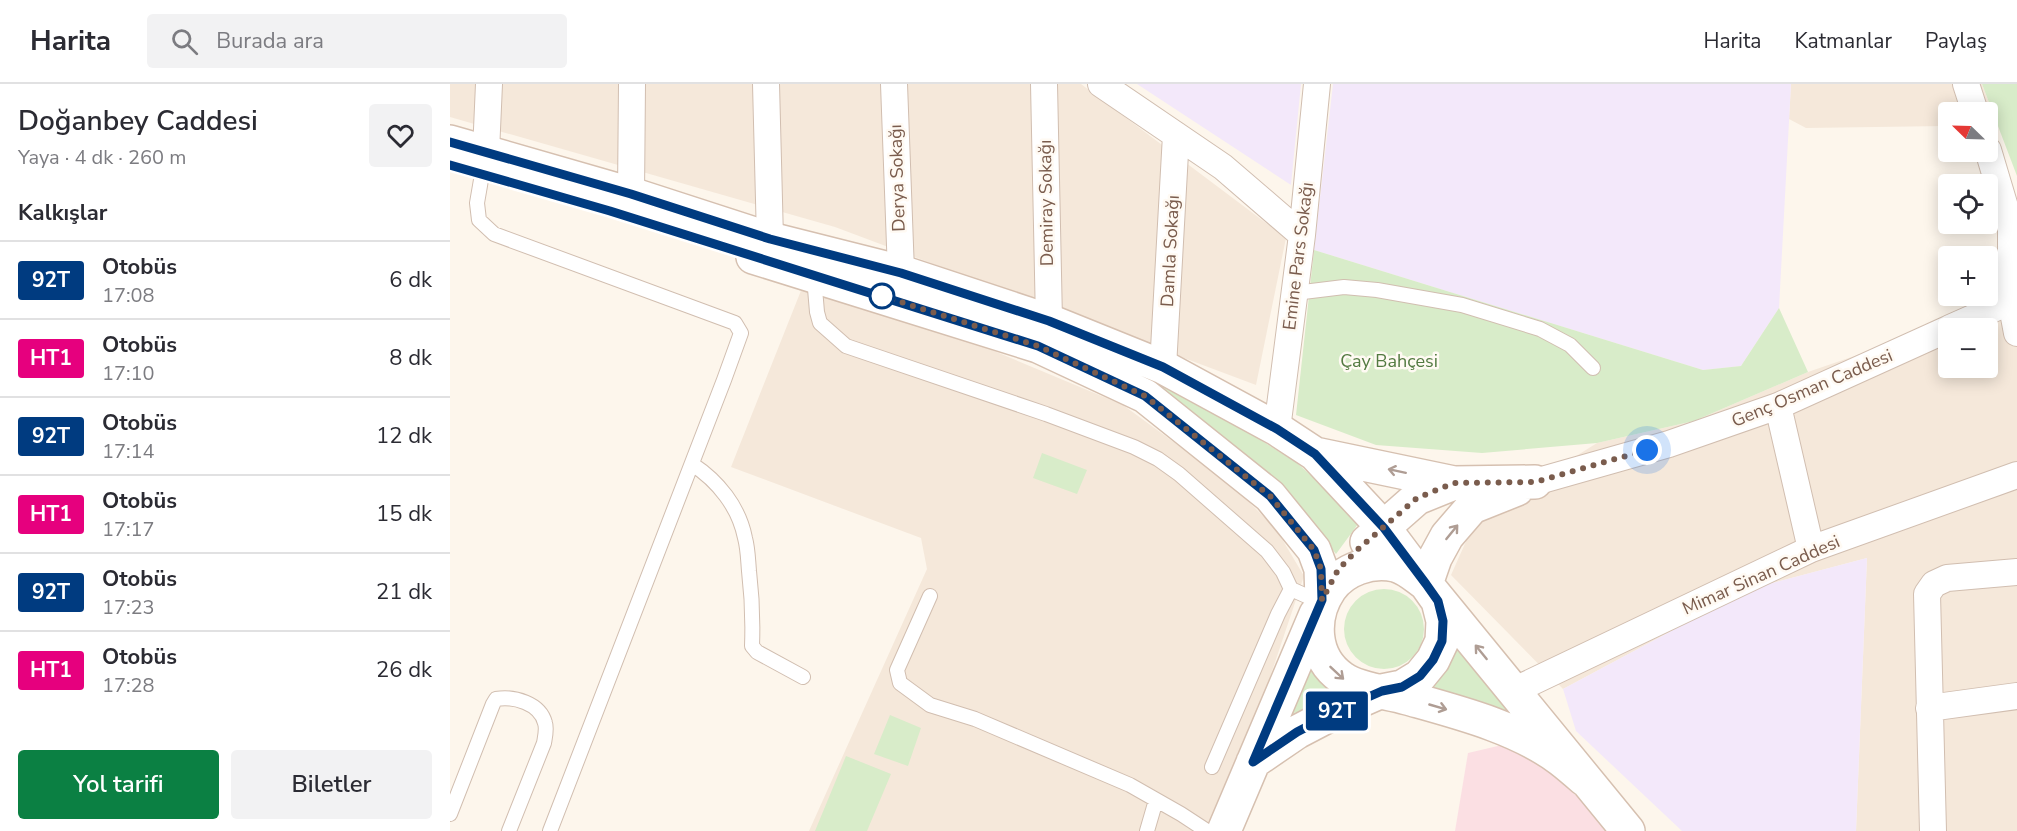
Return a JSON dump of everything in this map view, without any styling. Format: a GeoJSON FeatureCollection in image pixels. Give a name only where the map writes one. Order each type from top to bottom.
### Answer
{"type":"FeatureCollection","features":[{"type":"Feature","properties":{"kind":"main road"},"geometry":{"type":"LineString","coordinates":[[450,142],[484,163],[610,211],[1038,346],[1145,396],[1270,496],[1314,550],[1321,569],[1322,600]]}},
{"type":"Feature","properties":{"kind":"main road"},"geometry":{"type":"LineString","coordinates":[[450,165],[484,163],[631,194],[770,239],[901,273],[1049,321],[1163,367],[1277,429],[1315,454],[1384,528],[1438,601],[1443,621],[1442,641],[1433,660],[1420,676],[1402,687],[1382,691],[1341,709],[1297,732],[1253,762]]}},
{"type":"Feature","properties":{"kind":"main road"},"geometry":{"type":"LineString","coordinates":[[1315,454],[1454,483],[1535,482]]}},
{"type":"Feature","properties":{"kind":"main road"},"geometry":{"type":"LineString","coordinates":[[1426,584],[1447,536],[1472,507],[1535,482]]}},
{"type":"Feature","properties":{"kind":"main road"},"geometry":{"type":"LineString","coordinates":[[1224,831],[1322,600],[1338,570],[1356,551],[1417,498],[1454,483]]}},
{"type":"Feature","properties":{"kind":"main road"},"geometry":{"type":"LineString","coordinates":[[1584,779],[1559,758],[1515,734],[1467,715],[1382,691],[1361,688],[1341,678],[1327,663],[1318,643],[1316,621],[1322,600],[1334,582],[1352,570],[1373,564],[1395,565],[1408,570],[1426,584],[1628,831]]}},
{"type":"Feature","properties":{"kind":"street"},"geometry":{"type":"LineString","coordinates":[[484,163],[489,84]]}},
{"type":"Feature","properties":{"kind":"street"},"geometry":{"type":"LineString","coordinates":[[631,194],[632,84]]}},
{"type":"Feature","properties":{"kind":"street"},"geometry":{"type":"LineString","coordinates":[[766,84],[770,239]]}},
{"type":"Feature","properties":{"kind":"street","name":"Derya Sokağı"},"geometry":{"type":"LineString","coordinates":[[894,84],[901,273]]}},
{"type":"Feature","properties":{"kind":"street","name":"Demiray Sokağı"},"geometry":{"type":"LineString","coordinates":[[1044,84],[1049,321]]}},
{"type":"Feature","properties":{"kind":"street"},"geometry":{"type":"LineString","coordinates":[[1101,84],[1223,167],[1302,236]]}},
{"type":"Feature","properties":{"kind":"street","name":"Emine Pars Sokağı"},"geometry":{"type":"LineString","coordinates":[[1277,429],[1302,236],[1317,84]]}},
{"type":"Feature","properties":{"kind":"street"},"geometry":{"type":"LineString","coordinates":[[1966,84],[1972,102]]}},
{"type":"Feature","properties":{"kind":"street","name":"Damla Sokağı"},"geometry":{"type":"LineString","coordinates":[[1163,367],[1176,135]]}},
{"type":"Feature","properties":{"kind":"street"},"geometry":{"type":"LineString","coordinates":[[1992,162],[2014,223],[2011,301],[2017,333]]}},
{"type":"Feature","properties":{"kind":"street","name":"Genç Osman Caddesi"},"geometry":{"type":"LineString","coordinates":[[1973,318],[2011,301]]}},
{"type":"Feature","properties":{"kind":"street","name":"Genç Osman Caddesi"},"geometry":{"type":"LineString","coordinates":[[1535,482],[1669,444],[1778,406],[1938,334]]}},
{"type":"Feature","properties":{"kind":"street"},"geometry":{"type":"LineString","coordinates":[[1778,406],[1811,549]]}},
{"type":"Feature","properties":{"kind":"street","name":"Mimar Sinan Caddesi"},"geometry":{"type":"LineString","coordinates":[[1513,692],[1811,549],[2017,475]]}},
{"type":"Feature","properties":{"kind":"street"},"geometry":{"type":"LineString","coordinates":[[1933,831],[1927,594],[1934,584],[1947,578],[2017,572]]}},
{"type":"Feature","properties":{"kind":"street"},"geometry":{"type":"LineString","coordinates":[[1929,708],[2017,696]]}},
{"type":"Feature","properties":{"kind":"lane"},"geometry":{"type":"LineString","coordinates":[[484,163],[477,203],[479,220],[494,234],[735,323],[741,333],[550,831]]}},
{"type":"Feature","properties":{"kind":"lane"},"geometry":{"type":"LineString","coordinates":[[814,275],[820,323],[846,346],[1046,414],[1134,447],[1158,459],[1179,474],[1267,551],[1283,572],[1291,589],[1322,600]]}},
{"type":"Feature","properties":{"kind":"lane"},"geometry":{"type":"LineString","coordinates":[[1295,293],[1344,287],[1377,290],[1462,305],[1540,329],[1570,345],[1593,368]]}},
{"type":"Feature","properties":{"kind":"lane"},"geometry":{"type":"LineString","coordinates":[[692,464],[707,474],[727,497],[736,511],[745,537],[753,608],[752,646],[757,652],[803,677]]}},
{"type":"Feature","properties":{"kind":"lane"},"geometry":{"type":"LineString","coordinates":[[1212,767],[1291,589]]}},
{"type":"Feature","properties":{"kind":"lane"},"geometry":{"type":"LineString","coordinates":[[930,596],[897,670],[900,683],[930,705],[975,718],[1130,785],[1207,831]]}},
{"type":"Feature","properties":{"kind":"lane"},"geometry":{"type":"LineString","coordinates":[[450,814],[493,704],[496,699],[510,698],[538,709],[545,723],[545,730],[544,743],[509,831]]}},
{"type":"Feature","properties":{"kind":"lane"},"geometry":{"type":"LineString","coordinates":[[1147,831],[1156,800]]}},
{"type":"Feature","properties":{"kind":"shaded area"},"geometry":{"type":"Polygon","coordinates":[[[450,84],[1081,84],[1286,238],[1256,385],[835,227],[450,117],[450,84]]]}},
{"type":"Feature","properties":{"kind":"shaded area"},"geometry":{"type":"Polygon","coordinates":[[[1137,84],[1301,84],[1291,185],[1137,84]]]}},
{"type":"Feature","properties":{"kind":"shaded area"},"geometry":{"type":"Polygon","coordinates":[[[1333,84],[1791,84],[1779,308],[1741,366],[1703,370],[1314,250],[1333,84]]]}},
{"type":"Feature","properties":{"kind":"shaded area"},"geometry":{"type":"Polygon","coordinates":[[[1791,84],[1982,84],[1989,102],[1938,102],[1938,126],[1806,128],[1789,119],[1791,84]]]}},
{"type":"Feature","properties":{"kind":"shaded area"},"geometry":{"type":"Polygon","coordinates":[[[804,283],[968,340],[1123,405],[1231,484],[1276,529],[1304,576],[1233,787],[1202,831],[809,831],[927,569],[921,538],[731,467],[804,283]]]}},
{"type":"Feature","properties":{"kind":"shaded area"},"geometry":{"type":"Polygon","coordinates":[[[2017,300],[2017,831],[1856,831],[1867,558],[1750,589],[1563,689],[1451,575],[1476,519],[1597,443],[1694,421],[1808,372],[1938,327],[1938,378],[1998,378],[1998,318],[1965,318],[2017,300]]]}},
{"type":"Feature","properties":{"kind":"shaded area"},"geometry":{"type":"Polygon","coordinates":[[[1867,558],[1856,831],[1682,831],[1576,731],[1563,689],[1750,589],[1867,558]]]}},
{"type":"Feature","properties":{"kind":"shaded area"},"geometry":{"type":"Polygon","coordinates":[[[1519,741],[1613,831],[1455,831],[1468,753],[1519,741]]]}},
{"type":"Feature","properties":{"kind":"green space"},"geometry":{"type":"Polygon","coordinates":[[[1982,84],[2017,84],[2017,176],[1998,126],[1998,102],[1989,102],[1982,84]]]}},
{"type":"Feature","properties":{"kind":"green space","name":"Çay Bahçesi"},"geometry":{"type":"Polygon","coordinates":[[[1314,250],[1703,370],[1741,366],[1779,308],[1808,372],[1694,421],[1597,443],[1482,453],[1376,445],[1296,415],[1314,250]]]}},
{"type":"Feature","properties":{"kind":"green space"},"geometry":{"type":"Polygon","coordinates":[[[1137,373],[1215,411],[1297,463],[1361,520],[1336,554],[1283,486],[1226,439],[1137,373]]]}},
{"type":"Feature","properties":{"kind":"green space"},"geometry":{"type":"Polygon","coordinates":[[[1042,453],[1087,470],[1077,494],[1033,478],[1042,453]]]}},
{"type":"Feature","properties":{"kind":"green space"},"geometry":{"type":"Polygon","coordinates":[[[1384,589],[1399,592],[1412,601],[1421,614],[1424,629],[1421,644],[1412,657],[1399,666],[1384,669],[1369,666],[1356,657],[1347,644],[1344,629],[1347,614],[1356,601],[1369,592],[1384,589]]]}},
{"type":"Feature","properties":{"kind":"green space"},"geometry":{"type":"Polygon","coordinates":[[[1456,635],[1521,719],[1432,689],[1456,635]]]}},
{"type":"Feature","properties":{"kind":"green space"},"geometry":{"type":"Polygon","coordinates":[[[1312,654],[1345,696],[1285,716],[1312,654]]]}},
{"type":"Feature","properties":{"kind":"green space"},"geometry":{"type":"Polygon","coordinates":[[[890,715],[921,728],[908,766],[874,754],[890,715]]]}},
{"type":"Feature","properties":{"kind":"green space"},"geometry":{"type":"Polygon","coordinates":[[[846,756],[891,774],[867,831],[815,831],[846,756]]]}},
{"type":"Feature","properties":{"kind":"bus line","name":"92T"},"geometry":{"type":"LineString","coordinates":[[450,142],[631,194],[770,239],[901,273],[1049,321],[1163,367],[1277,429],[1315,454],[1384,528],[1438,601],[1443,621],[1442,641],[1433,660],[1420,676],[1402,687],[1382,691],[1341,709],[1297,732],[1253,762],[1322,600],[1321,569],[1314,550],[1270,496],[1145,396],[1038,346],[610,211],[450,165]]}},
{"type":"Feature","properties":{"kind":"route"},"geometry":{"type":"LineString","coordinates":[[882,296],[1038,346],[1145,396],[1270,496],[1314,550],[1321,569],[1322,600],[1338,570],[1356,551],[1417,498],[1454,483],[1535,482],[1647,450]]}}]}
